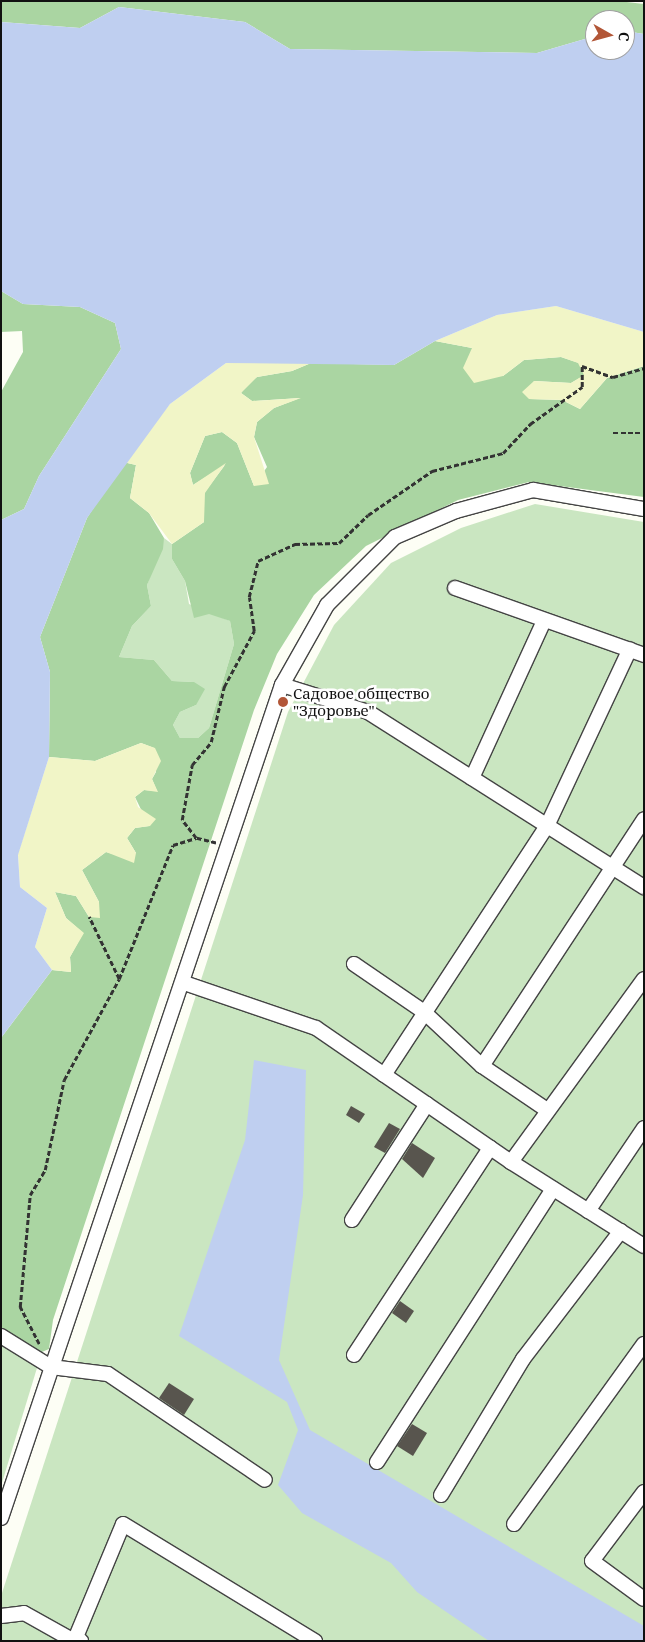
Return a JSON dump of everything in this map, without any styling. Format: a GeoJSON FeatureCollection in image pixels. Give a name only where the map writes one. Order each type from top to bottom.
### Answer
{"type":"FeatureCollection","features":[{"type":"Feature","properties":{"kind":"street"},"geometry":{"type":"LineString","coordinates":[[1,1518],[184,983],[282,685],[327,604],[395,537],[456,511],[533,490],[644,509]]}},
{"type":"Feature","properties":{"kind":"street"},"geometry":{"type":"LineString","coordinates":[[454,588],[543,623],[644,655]]}},
{"type":"Feature","properties":{"kind":"street"},"geometry":{"type":"LineString","coordinates":[[472,778],[543,623]]}},
{"type":"Feature","properties":{"kind":"street"},"geometry":{"type":"LineString","coordinates":[[384,1075],[547,826],[630,649]]}},
{"type":"Feature","properties":{"kind":"street"},"geometry":{"type":"LineString","coordinates":[[282,685],[368,712],[644,888]]}},
{"type":"Feature","properties":{"kind":"street"},"geometry":{"type":"LineString","coordinates":[[482,1066],[614,869],[644,820]]}},
{"type":"Feature","properties":{"kind":"street"},"geometry":{"type":"LineString","coordinates":[[354,964],[424,1012],[482,1066],[547,1110]]}},
{"type":"Feature","properties":{"kind":"street"},"geometry":{"type":"LineString","coordinates":[[511,1162],[644,978]]}},
{"type":"Feature","properties":{"kind":"street"},"geometry":{"type":"LineString","coordinates":[[184,983],[316,1028],[511,1162],[644,1246]]}},
{"type":"Feature","properties":{"kind":"street"},"geometry":{"type":"LineString","coordinates":[[352,1220],[427,1104]]}},
{"type":"Feature","properties":{"kind":"street"},"geometry":{"type":"LineString","coordinates":[[588,1211],[644,1128]]}},
{"type":"Feature","properties":{"kind":"street"},"geometry":{"type":"LineString","coordinates":[[354,1355],[490,1148]]}},
{"type":"Feature","properties":{"kind":"street"},"geometry":{"type":"LineString","coordinates":[[377,1462],[553,1189]]}},
{"type":"Feature","properties":{"kind":"street"},"geometry":{"type":"LineString","coordinates":[[441,1495],[523,1359],[621,1231]]}},
{"type":"Feature","properties":{"kind":"street"},"geometry":{"type":"LineString","coordinates":[[1,1336],[51,1368],[108,1374],[265,1480]]}},
{"type":"Feature","properties":{"kind":"street"},"geometry":{"type":"LineString","coordinates":[[514,1524],[644,1344]]}},
{"type":"Feature","properties":{"kind":"street"},"geometry":{"type":"LineString","coordinates":[[644,1492],[592,1560],[644,1599]]}},
{"type":"Feature","properties":{"kind":"street"},"geometry":{"type":"LineString","coordinates":[[1,1616],[24,1613],[77,1640],[123,1524],[315,1641]]}},
{"type":"Feature","properties":{"kind":"path"},"geometry":{"type":"LineString","coordinates":[[612,433],[644,433]]}},
{"type":"Feature","properties":{"kind":"path"},"geometry":{"type":"LineString","coordinates":[[51,1368],[20,1307],[30,1195],[45,1170],[64,1080],[119,979],[173,845],[196,838]]}},
{"type":"Feature","properties":{"kind":"path"},"geometry":{"type":"LineString","coordinates":[[89,918],[119,979]]}},
{"type":"Feature","properties":{"kind":"shaded area"},"geometry":{"type":"Polygon","coordinates":[[[1,1],[618,1],[644,4],[644,34],[635,33],[635,10],[585,10],[585,39],[537,53],[290,49],[245,22],[119,7],[80,28],[1,22],[1,1]]]}},
{"type":"Feature","properties":{"kind":"shaded area"},"geometry":{"type":"Polygon","coordinates":[[[1,291],[23,304],[80,307],[115,323],[121,349],[39,476],[24,509],[1,520],[1,392],[23,352],[22,331],[1,332],[1,291]]]}},
{"type":"Feature","properties":{"kind":"shaded area"},"geometry":{"type":"Polygon","coordinates":[[[435,341],[472,348],[503,376],[524,360],[561,357],[579,363],[585,375],[571,383],[534,381],[529,399],[562,400],[580,409],[607,378],[644,366],[644,497],[529,482],[458,500],[366,546],[314,595],[277,654],[254,710],[53,1320],[49,1349],[37,1354],[1,1328],[1,1038],[52,970],[71,972],[70,957],[83,933],[66,918],[55,892],[76,896],[89,917],[99,902],[82,870],[106,852],[120,856],[136,853],[127,838],[135,828],[149,826],[135,797],[144,790],[157,791],[152,779],[156,772],[154,748],[141,743],[95,761],[49,757],[50,672],[40,637],[87,518],[123,462],[136,465],[130,498],[149,513],[164,538],[163,549],[147,585],[151,606],[132,626],[119,657],[154,660],[172,681],[194,682],[205,689],[196,705],[180,712],[173,725],[180,738],[198,738],[209,728],[234,644],[230,621],[209,614],[194,618],[185,581],[172,559],[172,544],[204,522],[204,493],[225,465],[193,485],[190,473],[205,436],[222,432],[237,443],[254,486],[267,467],[254,437],[257,422],[274,408],[300,398],[252,401],[241,393],[247,384],[257,377],[292,371],[311,363],[394,365],[435,341]]]}},
{"type":"Feature","properties":{"kind":"shaded area"},"geometry":{"type":"Polygon","coordinates":[[[535,504],[644,522],[644,1641],[1,1641],[1,1596],[288,712],[334,625],[391,563],[461,528],[535,504]]]}},
{"type":"Feature","properties":{"kind":"shaded area"},"geometry":{"type":"Polygon","coordinates":[[[164,538],[172,544],[172,559],[185,581],[189,604],[230,621],[234,644],[209,728],[198,738],[180,738],[173,725],[180,712],[196,705],[194,682],[172,681],[154,660],[119,657],[132,626],[151,606],[147,585],[164,538]]]}},
{"type":"Feature","properties":{"kind":"shaded area"},"geometry":{"type":"Polygon","coordinates":[[[1,1317],[44,1345],[1,1486],[1,1317]]]}},
{"type":"Feature","properties":{"kind":"sand"},"geometry":{"type":"Polygon","coordinates":[[[556,306],[644,332],[644,366],[607,378],[580,409],[562,400],[529,399],[522,392],[534,381],[571,383],[584,375],[578,363],[561,357],[524,360],[503,376],[474,383],[463,368],[472,348],[435,341],[497,315],[556,306]]]}},
{"type":"Feature","properties":{"kind":"sand"},"geometry":{"type":"Polygon","coordinates":[[[226,363],[311,363],[292,371],[257,377],[241,393],[252,401],[301,398],[274,408],[257,422],[254,437],[269,484],[254,486],[237,443],[222,432],[205,436],[190,473],[193,485],[226,463],[205,493],[204,522],[172,544],[149,513],[130,498],[136,465],[123,462],[170,404],[226,363]]]}},
{"type":"Feature","properties":{"kind":"sand"},"geometry":{"type":"Polygon","coordinates":[[[141,743],[155,748],[161,761],[152,779],[158,792],[144,790],[135,797],[138,807],[156,819],[150,826],[135,828],[127,838],[136,853],[134,863],[106,852],[82,870],[99,902],[100,918],[89,917],[76,896],[55,892],[66,918],[84,933],[70,957],[71,972],[52,970],[35,947],[47,908],[20,887],[18,854],[49,757],[95,761],[141,743]]]}},
{"type":"Feature","properties":{"kind":"water"},"geometry":{"type":"Polygon","coordinates":[[[119,7],[245,22],[290,49],[537,53],[585,39],[585,60],[635,60],[635,33],[644,34],[644,332],[556,306],[497,315],[435,341],[394,365],[226,363],[170,404],[87,518],[40,637],[50,672],[49,757],[18,855],[20,887],[47,908],[35,947],[52,970],[1,1038],[1,520],[24,509],[39,476],[121,349],[115,323],[80,307],[23,304],[1,291],[1,22],[80,28],[119,7]]]}},
{"type":"Feature","properties":{"kind":"water"},"geometry":{"type":"Polygon","coordinates":[[[254,1060],[306,1070],[303,1195],[279,1360],[310,1430],[644,1626],[644,1641],[489,1641],[417,1592],[391,1563],[302,1513],[278,1485],[298,1430],[287,1402],[179,1336],[245,1140],[254,1060]]]}},
{"type":"Feature","properties":{"kind":"building"},"geometry":{"type":"Polygon","coordinates":[[[351,1106],[365,1114],[359,1123],[346,1115],[351,1106]]]}},
{"type":"Feature","properties":{"kind":"building"},"geometry":{"type":"Polygon","coordinates":[[[389,1123],[400,1129],[385,1153],[374,1147],[389,1123]]]}},
{"type":"Feature","properties":{"kind":"building"},"geometry":{"type":"Polygon","coordinates":[[[412,1143],[435,1158],[423,1178],[402,1159],[412,1143]]]}},
{"type":"Feature","properties":{"kind":"building"},"geometry":{"type":"Polygon","coordinates":[[[400,1301],[414,1311],[406,1323],[392,1313],[400,1301]]]}},
{"type":"Feature","properties":{"kind":"building"},"geometry":{"type":"Polygon","coordinates":[[[169,1383],[194,1399],[184,1415],[159,1398],[169,1383]]]}},
{"type":"Feature","properties":{"kind":"building"},"geometry":{"type":"Polygon","coordinates":[[[412,1424],[427,1433],[413,1456],[397,1446],[412,1424]]]}},
{"type":"Feature","properties":{"kind":"place","name":"Садовое общество \"Здоровье\""},"geometry":{"type":"Point","coordinates":[283,702]}}]}
